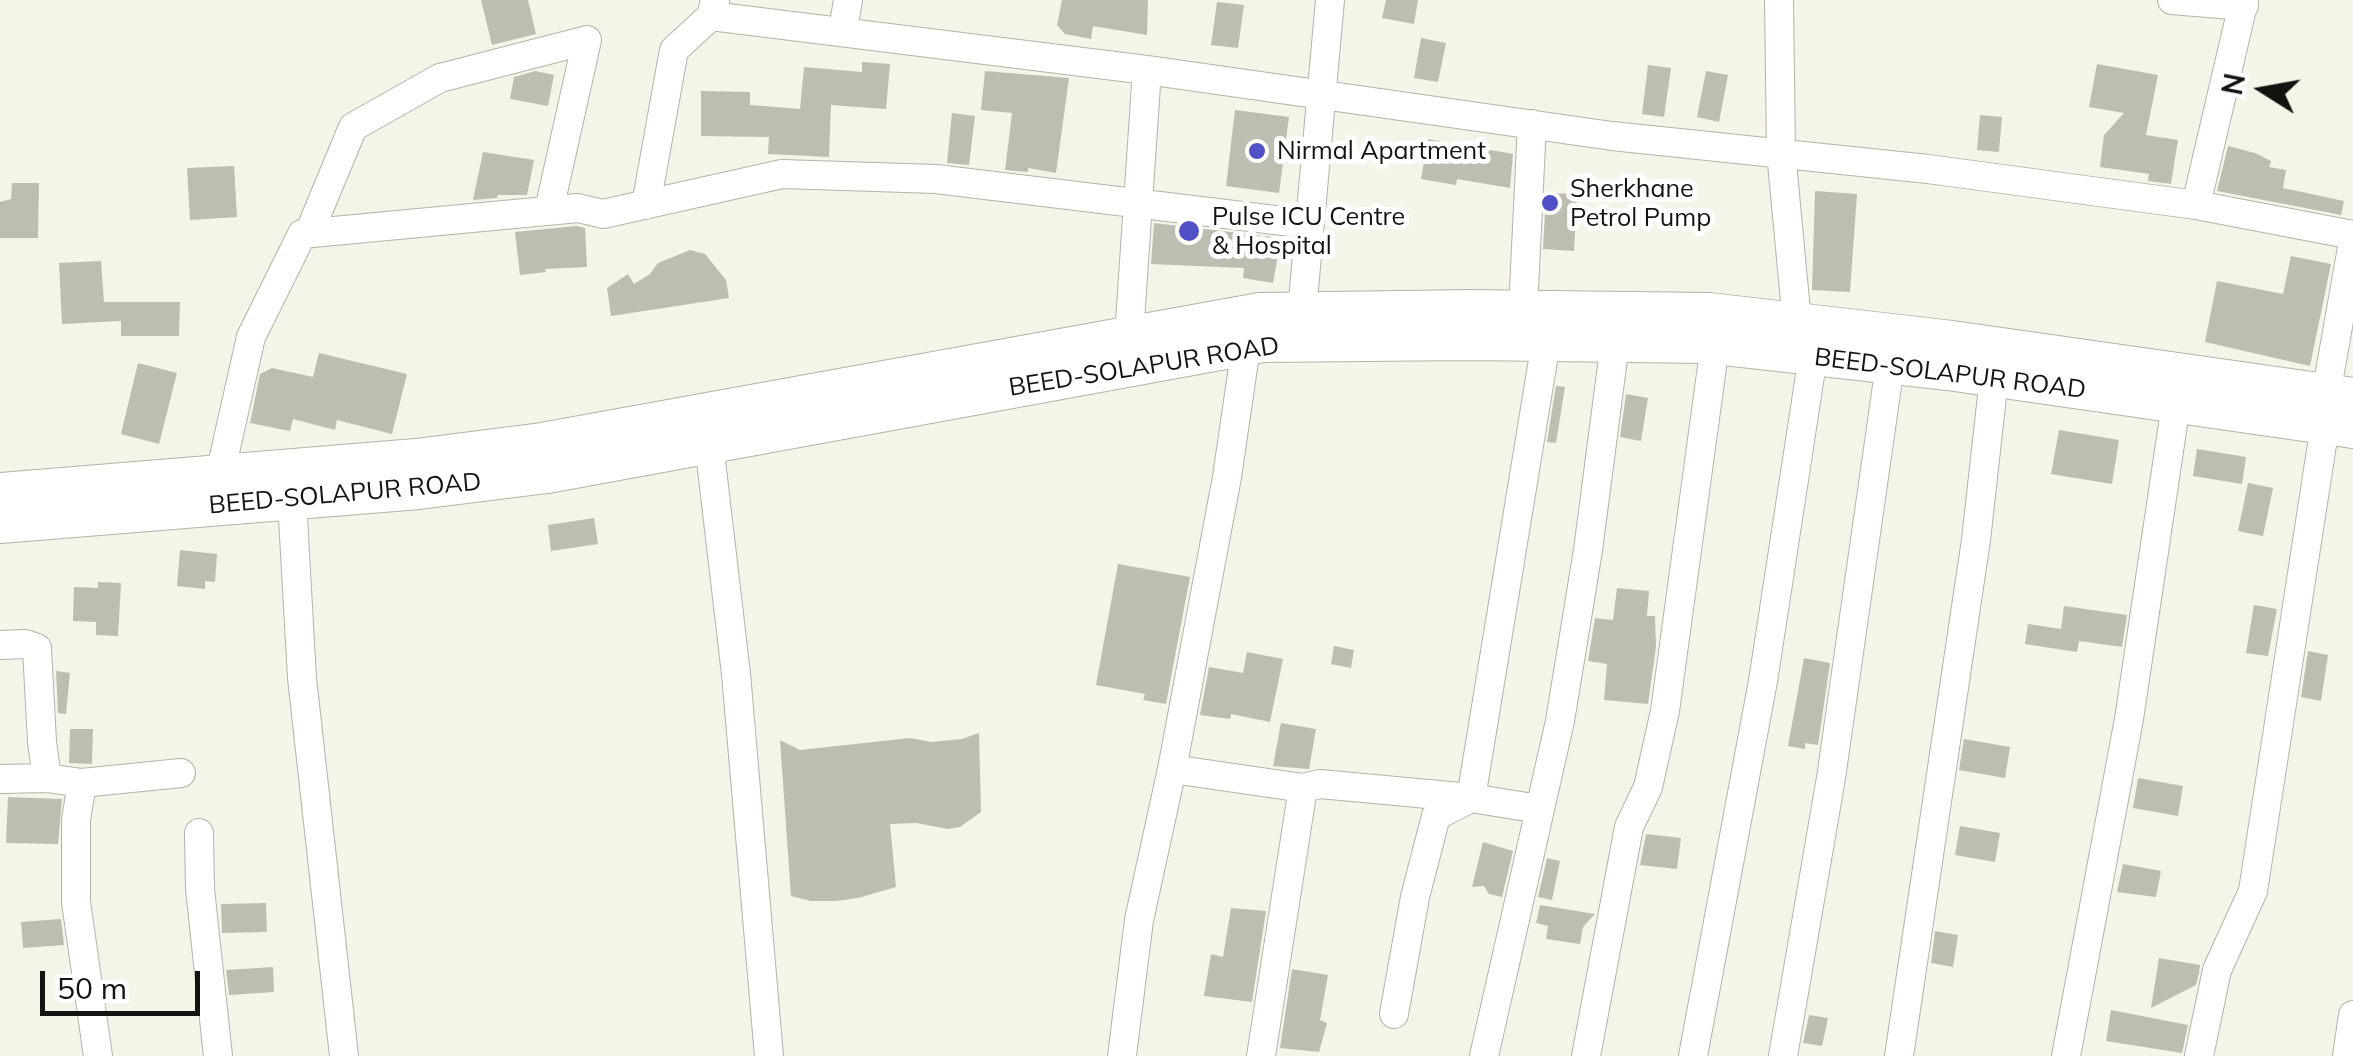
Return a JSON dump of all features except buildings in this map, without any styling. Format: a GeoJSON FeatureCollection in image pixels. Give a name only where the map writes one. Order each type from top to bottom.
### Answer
{"type":"FeatureCollection","features":[{"type":"Feature","properties":{"kind":"main road","name":"BEED-SOLAPUR ROAD"},"geometry":{"type":"LineString","coordinates":[[0,492],[416,458],[542,442],[1260,312],[1709,312],[1952,340],[2339,411]]}},
{"type":"Feature","properties":{"kind":"main road","name":"BEED-SOLAPUR ROAD"},"geometry":{"type":"LineString","coordinates":[[0,524],[419,490],[547,474],[1263,343],[1715,345],[2176,404],[2339,411]]}},
{"type":"Feature","properties":{"kind":"street"},"geometry":{"type":"LineString","coordinates":[[843,30],[848,0]]}},
{"type":"Feature","properties":{"kind":"street"},"geometry":{"type":"LineString","coordinates":[[1302,311],[1330,0]]}},
{"type":"Feature","properties":{"kind":"street"},"geometry":{"type":"LineString","coordinates":[[1779,0],[1781,152],[1797,322]]}},
{"type":"Feature","properties":{"kind":"street"},"geometry":{"type":"LineString","coordinates":[[2172,0],[2244,3],[2196,205]]}},
{"type":"Feature","properties":{"kind":"street"},"geometry":{"type":"LineString","coordinates":[[646,205],[674,50],[713,8],[843,30],[1612,136],[1781,152],[2196,205],[2353,239],[2339,411],[2253,891],[2217,970],[2199,1056]]}},
{"type":"Feature","properties":{"kind":"street"},"geometry":{"type":"LineString","coordinates":[[309,233],[352,127],[440,78],[587,40],[550,210]]}},
{"type":"Feature","properties":{"kind":"street"},"geometry":{"type":"LineString","coordinates":[[1129,336],[1147,70]]}},
{"type":"Feature","properties":{"kind":"street"},"geometry":{"type":"LineString","coordinates":[[1523,310],[1532,124]]}},
{"type":"Feature","properties":{"kind":"street"},"geometry":{"type":"LineString","coordinates":[[220,474],[251,337],[302,234],[578,208],[603,214],[782,174],[936,179],[1308,224]]}},
{"type":"Feature","properties":{"kind":"street"},"geometry":{"type":"LineString","coordinates":[[1472,798],[1546,342]]}},
{"type":"Feature","properties":{"kind":"street"},"geometry":{"type":"LineString","coordinates":[[1484,1056],[1560,721],[1588,550],[1615,343]]}},
{"type":"Feature","properties":{"kind":"street"},"geometry":{"type":"LineString","coordinates":[[1586,1056],[1629,827],[1648,786],[1665,711],[1715,345]]}},
{"type":"Feature","properties":{"kind":"street"},"geometry":{"type":"LineString","coordinates":[[1122,1056],[1139,920],[1227,477],[1246,346]]}},
{"type":"Feature","properties":{"kind":"street"},"geometry":{"type":"LineString","coordinates":[[1693,1056],[1763,681],[1813,356]]}},
{"type":"Feature","properties":{"kind":"street"},"geometry":{"type":"LineString","coordinates":[[1783,1056],[1831,778],[1890,365]]}},
{"type":"Feature","properties":{"kind":"street"},"geometry":{"type":"LineString","coordinates":[[1899,1056],[1976,540],[1994,378]]}},
{"type":"Feature","properties":{"kind":"street"},"geometry":{"type":"LineString","coordinates":[[2066,1056],[2129,719],[2176,404]]}},
{"type":"Feature","properties":{"kind":"street"},"geometry":{"type":"LineString","coordinates":[[709,444],[736,674],[768,1056]]}},
{"type":"Feature","properties":{"kind":"street"},"geometry":{"type":"LineString","coordinates":[[292,500],[302,678],[344,1056]]}},
{"type":"Feature","properties":{"kind":"street"},"geometry":{"type":"LineString","coordinates":[[0,645],[25,644],[37,648],[47,778]]}},
{"type":"Feature","properties":{"kind":"street"},"geometry":{"type":"LineString","coordinates":[[1172,769],[1303,788],[1320,784],[1472,798],[1540,809]]}},
{"type":"Feature","properties":{"kind":"street"},"geometry":{"type":"LineString","coordinates":[[0,779],[47,778],[82,783],[181,772]]}},
{"type":"Feature","properties":{"kind":"street"},"geometry":{"type":"LineString","coordinates":[[82,783],[76,820],[76,902],[98,1056]]}},
{"type":"Feature","properties":{"kind":"street"},"geometry":{"type":"LineString","coordinates":[[1262,1056],[1303,788]]}},
{"type":"Feature","properties":{"kind":"street"},"geometry":{"type":"LineString","coordinates":[[1394,1014],[1414,897],[1436,816],[1472,798]]}},
{"type":"Feature","properties":{"kind":"street"},"geometry":{"type":"LineString","coordinates":[[199,833],[200,889],[218,1056]]}},
{"type":"Feature","properties":{"kind":"street"},"geometry":{"type":"LineString","coordinates":[[2348,1056],[2353,1014]]}},
{"type":"Feature","properties":{"kind":"place","name":"Nirmal Apartment"},"geometry":{"type":"Point","coordinates":[1257,151]}},
{"type":"Feature","properties":{"kind":"place","name":"Sherkhane Petrol Pump"},"geometry":{"type":"Point","coordinates":[1550,203]}},
{"type":"Feature","properties":{"kind":"place","name":"Pulse ICU Centre & Hospital"},"geometry":{"type":"Point","coordinates":[1189,231]}}]}
